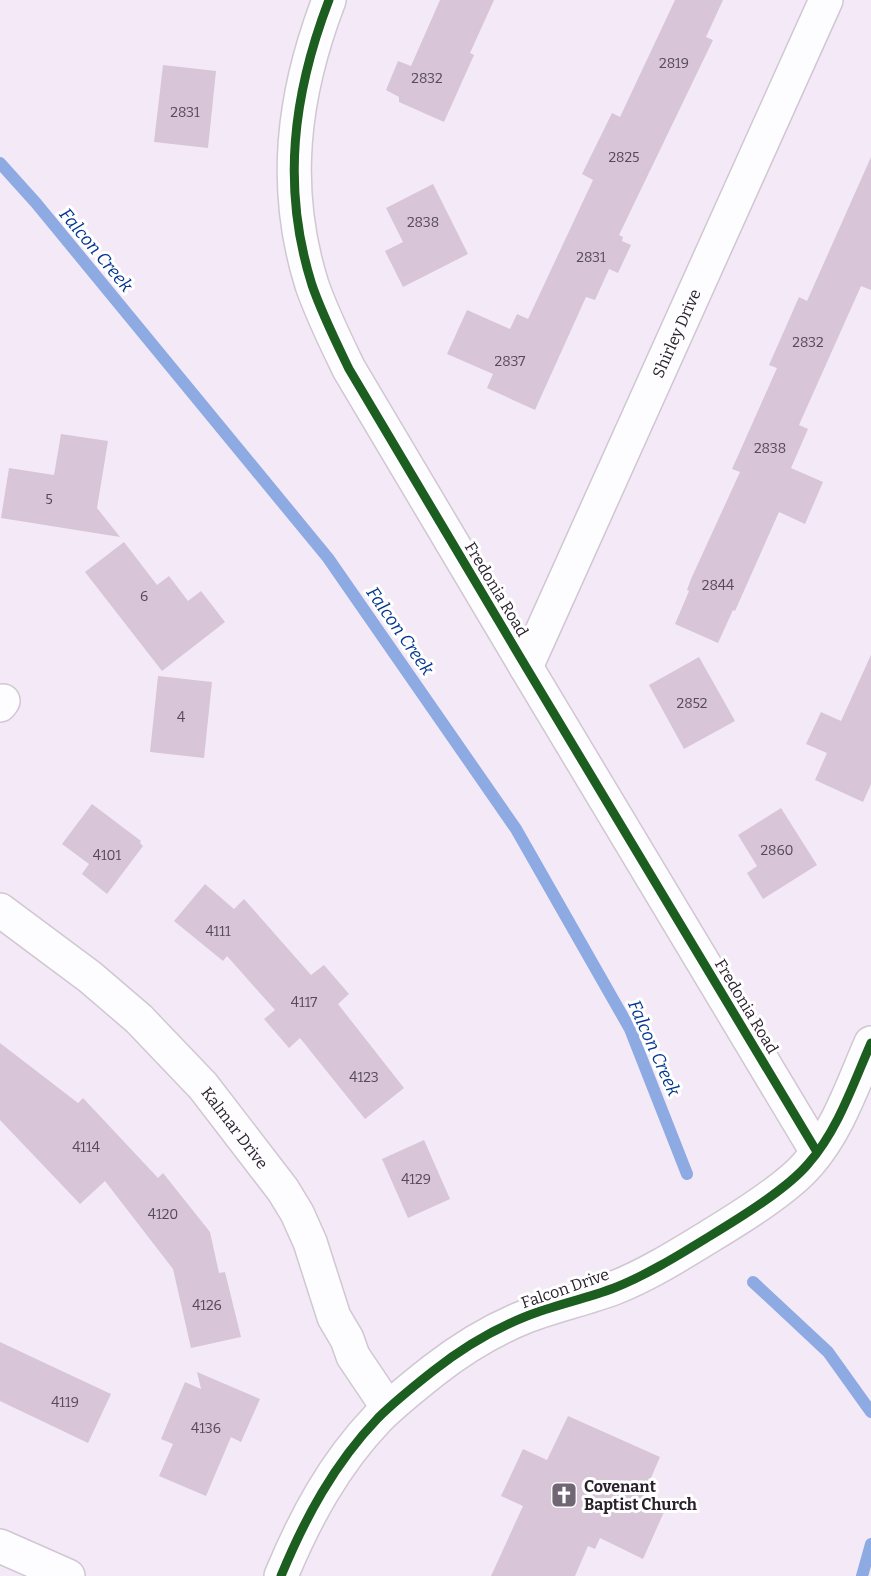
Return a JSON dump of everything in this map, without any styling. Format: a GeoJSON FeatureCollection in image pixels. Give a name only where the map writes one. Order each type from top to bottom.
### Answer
{"type":"FeatureCollection","features":[{"type":"Feature","properties":{"kind":"street","name":"Fredonia Road"},"geometry":{"type":"LineString","coordinates":[[329,0],[306,68],[295,142],[296,195],[312,285],[349,369],[818,1152]]}},
{"type":"Feature","properties":{"kind":"street","name":"Shirley Drive"},"geometry":{"type":"LineString","coordinates":[[526,667],[826,0]]}},
{"type":"Feature","properties":{"kind":"street","name":"Kalmar Drive"},"geometry":{"type":"LineString","coordinates":[[0,910],[90,977],[139,1019],[210,1096],[283,1190],[297,1213],[310,1242],[334,1317],[347,1339],[353,1356],[388,1408]]}},
{"type":"Feature","properties":{"kind":"street","name":"Falcon Drive"},"geometry":{"type":"LineString","coordinates":[[281,1576],[302,1526],[331,1476],[388,1408],[446,1360],[493,1333],[527,1317],[613,1288],[677,1256],[790,1182],[818,1152],[836,1121],[871,1043]]}},
{"type":"Feature","properties":{"kind":"street"},"geometry":{"type":"LineString","coordinates":[[0,1546],[68,1576]]}},
{"type":"Feature","properties":{"kind":"building"},"geometry":{"type":"Polygon","coordinates":[[[440,0],[494,0],[470,53],[474,55],[444,122],[399,102],[399,97],[386,90],[398,61],[411,66],[440,0]]]}},
{"type":"Feature","properties":{"kind":"building"},"geometry":{"type":"Polygon","coordinates":[[[675,0],[723,0],[706,37],[713,40],[619,235],[623,237],[622,241],[631,245],[618,273],[609,269],[595,300],[586,297],[535,410],[487,388],[493,374],[447,354],[467,310],[510,329],[517,314],[528,319],[593,180],[582,174],[612,113],[620,117],[675,0]]]}},
{"type":"Feature","properties":{"kind":"building"},"geometry":{"type":"Polygon","coordinates":[[[163,65],[216,71],[208,148],[154,142],[163,65]]]}},
{"type":"Feature","properties":{"kind":"building"},"geometry":{"type":"Polygon","coordinates":[[[871,157],[871,290],[861,286],[799,425],[808,429],[791,468],[823,482],[805,524],[779,512],[735,611],[733,610],[718,643],[675,624],[689,591],[687,590],[691,579],[740,472],[732,469],[777,368],[769,365],[799,297],[807,301],[871,157]]]}},
{"type":"Feature","properties":{"kind":"building"},"geometry":{"type":"Polygon","coordinates":[[[433,184],[468,254],[403,287],[385,251],[403,242],[386,208],[433,184]]]}},
{"type":"Feature","properties":{"kind":"building"},"geometry":{"type":"Polygon","coordinates":[[[61,434],[108,441],[97,508],[120,537],[1,518],[9,468],[54,475],[61,434]]]}},
{"type":"Feature","properties":{"kind":"building"},"geometry":{"type":"Polygon","coordinates":[[[124,542],[157,585],[169,576],[188,601],[201,591],[225,622],[162,671],[85,572],[124,542]]]}},
{"type":"Feature","properties":{"kind":"building"},"geometry":{"type":"Polygon","coordinates":[[[871,655],[871,784],[863,802],[815,780],[827,753],[806,744],[821,712],[841,721],[871,655]]]}},
{"type":"Feature","properties":{"kind":"building"},"geometry":{"type":"Polygon","coordinates":[[[699,657],[735,721],[684,749],[649,685],[699,657]]]}},
{"type":"Feature","properties":{"kind":"building"},"geometry":{"type":"Polygon","coordinates":[[[158,676],[212,682],[204,758],[150,752],[158,676]]]}},
{"type":"Feature","properties":{"kind":"building"},"geometry":{"type":"Polygon","coordinates":[[[92,804],[141,841],[143,846],[107,894],[82,874],[89,864],[62,844],[92,804]]]}},
{"type":"Feature","properties":{"kind":"building"},"geometry":{"type":"Polygon","coordinates":[[[781,808],[817,865],[763,899],[747,873],[757,866],[738,835],[781,808]]]}},
{"type":"Feature","properties":{"kind":"building"},"geometry":{"type":"Polygon","coordinates":[[[205,884],[234,909],[244,899],[311,975],[324,965],[349,994],[338,1004],[404,1088],[365,1119],[300,1038],[289,1048],[264,1019],[275,1010],[227,956],[223,961],[174,921],[205,884]]]}},
{"type":"Feature","properties":{"kind":"building"},"geometry":{"type":"Polygon","coordinates":[[[0,1043],[78,1103],[83,1098],[158,1178],[163,1173],[210,1232],[219,1273],[225,1272],[241,1337],[191,1348],[173,1269],[105,1181],[80,1204],[0,1120],[0,1043]]]}},
{"type":"Feature","properties":{"kind":"building"},"geometry":{"type":"Polygon","coordinates":[[[424,1140],[450,1199],[408,1218],[382,1159],[424,1140]]]}},
{"type":"Feature","properties":{"kind":"building"},"geometry":{"type":"Polygon","coordinates":[[[0,1342],[111,1394],[88,1443],[0,1401],[0,1342]]]}},
{"type":"Feature","properties":{"kind":"building"},"geometry":{"type":"Polygon","coordinates":[[[197,1372],[260,1399],[241,1442],[231,1437],[206,1496],[159,1476],[173,1444],[161,1439],[185,1382],[201,1389],[197,1372]]]}},
{"type":"Feature","properties":{"kind":"building","name":"Covenant Baptist Church"},"geometry":{"type":"Polygon","coordinates":[[[568,1416],[660,1457],[641,1501],[664,1512],[643,1559],[600,1538],[595,1549],[588,1546],[575,1576],[491,1576],[523,1506],[501,1496],[523,1449],[547,1460],[568,1416]]]}},
{"type":"Feature","properties":{"kind":"waterway","name":"Falcon Creek"},"geometry":{"type":"LineString","coordinates":[[0,163],[36,203],[328,558],[516,829],[630,1029],[687,1174]]}},
{"type":"Feature","properties":{"kind":"waterway","name":"Falcon Creek"},"geometry":{"type":"LineString","coordinates":[[753,1282],[828,1352],[871,1412]]}},
{"type":"Feature","properties":{"kind":"waterway","name":"Falcon Creek"},"geometry":{"type":"LineString","coordinates":[[862,1576],[871,1544]]}},
{"type":"Feature","properties":{"kind":"cycle path"},"geometry":{"type":"LineString","coordinates":[[329,0],[307,70],[295,141],[294,177],[302,248],[312,285],[325,317],[349,369],[817,1152]]}},
{"type":"Feature","properties":{"kind":"cycle path"},"geometry":{"type":"LineString","coordinates":[[281,1576],[300,1533],[334,1473],[362,1436],[391,1406],[444,1363],[490,1333],[527,1316],[603,1292],[639,1277],[721,1229],[775,1193],[799,1174],[828,1137],[871,1043]]}},
{"type":"Feature","properties":{"kind":"place","name":"Covenant Baptist Church"},"geometry":{"type":"Point","coordinates":[564,1495]}}]}
